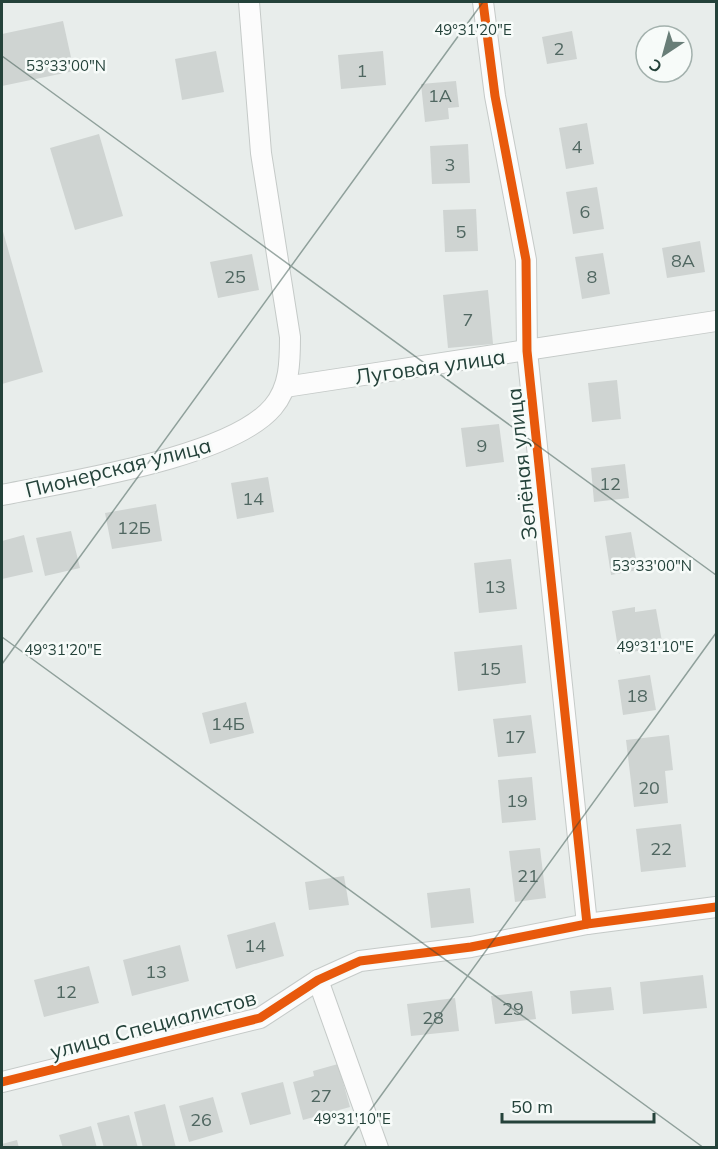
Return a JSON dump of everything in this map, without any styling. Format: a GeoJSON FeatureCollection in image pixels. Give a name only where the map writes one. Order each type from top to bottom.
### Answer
{"type":"FeatureCollection","features":[{"type":"Feature","properties":{"kind":"street"},"geometry":{"type":"LineString","coordinates":[[249,2],[261,153],[290,337],[290,364],[285,387]]}},
{"type":"Feature","properties":{"kind":"street","name":"Зелёная улица"},"geometry":{"type":"LineString","coordinates":[[483,2],[495,96],[526,260],[527,351],[587,924]]}},
{"type":"Feature","properties":{"kind":"street","name":"Луговая улица"},"geometry":{"type":"LineString","coordinates":[[285,387],[717,321]]}},
{"type":"Feature","properties":{"kind":"street","name":"Пионерская улица"},"geometry":{"type":"LineString","coordinates":[[2,495],[124,470],[217,442],[258,422],[275,405],[285,387]]}},
{"type":"Feature","properties":{"kind":"street","name":"улица Специалистов"},"geometry":{"type":"LineString","coordinates":[[2,1082],[260,1018],[318,980],[360,961],[471,947],[587,924],[717,907]]}},
{"type":"Feature","properties":{"kind":"street"},"geometry":{"type":"LineString","coordinates":[[318,980],[378,1148]]}},
{"type":"Feature","properties":{"kind":"building"},"geometry":{"type":"Polygon","coordinates":[[[63,21],[74,71],[2,86],[2,34],[63,21]]]}},
{"type":"Feature","properties":{"kind":"building"},"geometry":{"type":"Polygon","coordinates":[[[572,31],[577,59],[547,64],[542,37],[572,31]]]}},
{"type":"Feature","properties":{"kind":"building"},"geometry":{"type":"Polygon","coordinates":[[[216,51],[224,92],[182,100],[175,59],[216,51]]]}},
{"type":"Feature","properties":{"kind":"building"},"geometry":{"type":"Polygon","coordinates":[[[383,51],[386,85],[341,89],[338,55],[383,51]]]}},
{"type":"Feature","properties":{"kind":"building"},"geometry":{"type":"Polygon","coordinates":[[[456,81],[459,107],[448,108],[449,119],[425,122],[421,84],[456,81]]]}},
{"type":"Feature","properties":{"kind":"building"},"geometry":{"type":"Polygon","coordinates":[[[587,123],[594,164],[566,169],[559,128],[587,123]]]}},
{"type":"Feature","properties":{"kind":"building"},"geometry":{"type":"Polygon","coordinates":[[[99,134],[123,216],[75,230],[50,148],[99,134]]]}},
{"type":"Feature","properties":{"kind":"building"},"geometry":{"type":"Polygon","coordinates":[[[468,144],[470,183],[432,184],[430,146],[468,144]]]}},
{"type":"Feature","properties":{"kind":"building"},"geometry":{"type":"Polygon","coordinates":[[[597,187],[604,229],[573,234],[566,192],[597,187]]]}},
{"type":"Feature","properties":{"kind":"building"},"geometry":{"type":"Polygon","coordinates":[[[476,209],[478,251],[445,252],[443,210],[476,209]]]}},
{"type":"Feature","properties":{"kind":"building"},"geometry":{"type":"Polygon","coordinates":[[[2,228],[43,372],[2,384],[2,228]]]}},
{"type":"Feature","properties":{"kind":"building"},"geometry":{"type":"Polygon","coordinates":[[[700,241],[705,272],[667,278],[662,248],[700,241]]]}},
{"type":"Feature","properties":{"kind":"building"},"geometry":{"type":"Polygon","coordinates":[[[603,253],[610,294],[582,299],[575,257],[603,253]]]}},
{"type":"Feature","properties":{"kind":"building"},"geometry":{"type":"Polygon","coordinates":[[[252,254],[259,290],[218,298],[210,262],[252,254]]]}},
{"type":"Feature","properties":{"kind":"building"},"geometry":{"type":"Polygon","coordinates":[[[488,290],[493,344],[448,348],[443,295],[488,290]]]}},
{"type":"Feature","properties":{"kind":"building"},"geometry":{"type":"Polygon","coordinates":[[[617,380],[621,419],[592,422],[588,383],[617,380]]]}},
{"type":"Feature","properties":{"kind":"building"},"geometry":{"type":"Polygon","coordinates":[[[499,424],[504,462],[466,467],[461,428],[499,424]]]}},
{"type":"Feature","properties":{"kind":"building"},"geometry":{"type":"Polygon","coordinates":[[[625,464],[629,498],[594,502],[591,468],[625,464]]]}},
{"type":"Feature","properties":{"kind":"building"},"geometry":{"type":"Polygon","coordinates":[[[268,477],[274,512],[237,519],[231,483],[268,477]]]}},
{"type":"Feature","properties":{"kind":"building"},"geometry":{"type":"Polygon","coordinates":[[[156,504],[162,541],[112,549],[105,513],[156,504]]]}},
{"type":"Feature","properties":{"kind":"building"},"geometry":{"type":"Polygon","coordinates":[[[71,531],[80,568],[45,576],[36,538],[71,531]]]}},
{"type":"Feature","properties":{"kind":"building"},"geometry":{"type":"Polygon","coordinates":[[[631,532],[638,570],[611,575],[605,536],[631,532]]]}},
{"type":"Feature","properties":{"kind":"building"},"geometry":{"type":"Polygon","coordinates":[[[24,535],[33,572],[2,579],[2,541],[24,535]]]}},
{"type":"Feature","properties":{"kind":"building"},"geometry":{"type":"Polygon","coordinates":[[[511,559],[517,609],[479,613],[474,563],[511,559]]]}},
{"type":"Feature","properties":{"kind":"building"},"geometry":{"type":"Polygon","coordinates":[[[635,607],[635,612],[656,609],[663,647],[619,654],[612,611],[635,607]]]}},
{"type":"Feature","properties":{"kind":"building"},"geometry":{"type":"Polygon","coordinates":[[[522,645],[526,683],[458,691],[454,652],[522,645]]]}},
{"type":"Feature","properties":{"kind":"building"},"geometry":{"type":"Polygon","coordinates":[[[650,675],[656,710],[623,715],[618,680],[650,675]]]}},
{"type":"Feature","properties":{"kind":"building"},"geometry":{"type":"Polygon","coordinates":[[[246,702],[254,733],[210,744],[202,713],[246,702]]]}},
{"type":"Feature","properties":{"kind":"building"},"geometry":{"type":"Polygon","coordinates":[[[531,715],[536,753],[498,757],[493,719],[531,715]]]}},
{"type":"Feature","properties":{"kind":"building"},"geometry":{"type":"Polygon","coordinates":[[[669,735],[673,770],[665,771],[668,803],[634,807],[626,740],[669,735]]]}},
{"type":"Feature","properties":{"kind":"building"},"geometry":{"type":"Polygon","coordinates":[[[532,777],[536,820],[502,823],[498,780],[532,777]]]}},
{"type":"Feature","properties":{"kind":"building"},"geometry":{"type":"Polygon","coordinates":[[[681,824],[686,867],[641,872],[636,829],[681,824]]]}},
{"type":"Feature","properties":{"kind":"building"},"geometry":{"type":"Polygon","coordinates":[[[540,848],[546,898],[515,902],[509,851],[540,848]]]}},
{"type":"Feature","properties":{"kind":"building"},"geometry":{"type":"Polygon","coordinates":[[[344,876],[349,905],[309,910],[305,882],[344,876]]]}},
{"type":"Feature","properties":{"kind":"building"},"geometry":{"type":"Polygon","coordinates":[[[470,888],[474,923],[431,928],[427,893],[470,888]]]}},
{"type":"Feature","properties":{"kind":"building"},"geometry":{"type":"Polygon","coordinates":[[[275,922],[284,956],[236,969],[227,935],[275,922]]]}},
{"type":"Feature","properties":{"kind":"building"},"geometry":{"type":"Polygon","coordinates":[[[180,945],[189,981],[132,996],[123,960],[180,945]]]}},
{"type":"Feature","properties":{"kind":"building"},"geometry":{"type":"Polygon","coordinates":[[[89,966],[99,1003],[44,1017],[34,980],[89,966]]]}},
{"type":"Feature","properties":{"kind":"building"},"geometry":{"type":"Polygon","coordinates":[[[703,975],[707,1008],[643,1014],[640,982],[703,975]]]}},
{"type":"Feature","properties":{"kind":"building"},"geometry":{"type":"Polygon","coordinates":[[[611,987],[614,1010],[572,1014],[570,991],[611,987]]]}},
{"type":"Feature","properties":{"kind":"building"},"geometry":{"type":"Polygon","coordinates":[[[532,991],[536,1019],[495,1024],[491,996],[532,991]]]}},
{"type":"Feature","properties":{"kind":"building"},"geometry":{"type":"Polygon","coordinates":[[[455,998],[459,1031],[411,1036],[407,1004],[455,998]]]}},
{"type":"Feature","properties":{"kind":"building"},"geometry":{"type":"Polygon","coordinates":[[[338,1064],[350,1107],[303,1120],[293,1082],[314,1076],[313,1071],[338,1064]]]}},
{"type":"Feature","properties":{"kind":"building"},"geometry":{"type":"Polygon","coordinates":[[[283,1082],[291,1114],[250,1125],[241,1093],[283,1082]]]}},
{"type":"Feature","properties":{"kind":"building"},"geometry":{"type":"Polygon","coordinates":[[[213,1097],[223,1132],[189,1142],[179,1106],[213,1097]]]}},
{"type":"Feature","properties":{"kind":"building"},"geometry":{"type":"Polygon","coordinates":[[[165,1104],[176,1148],[143,1148],[134,1112],[165,1104]]]}},
{"type":"Feature","properties":{"kind":"building"},"geometry":{"type":"Polygon","coordinates":[[[129,1115],[138,1148],[104,1148],[97,1123],[129,1115]]]}},
{"type":"Feature","properties":{"kind":"building"},"geometry":{"type":"Polygon","coordinates":[[[91,1126],[97,1148],[63,1148],[59,1135],[91,1126]]]}},
{"type":"Feature","properties":{"kind":"building"},"geometry":{"type":"Polygon","coordinates":[[[17,1140],[19,1148],[2,1148],[2,1144],[17,1140]]]}},
{"type":"Feature","properties":{"kind":"cycle path"},"geometry":{"type":"LineString","coordinates":[[483,2],[495,96],[526,260],[527,351],[587,924]]}},
{"type":"Feature","properties":{"kind":"cycle path"},"geometry":{"type":"LineString","coordinates":[[2,1082],[260,1018],[318,980],[360,961],[471,947],[587,924],[716,907]]}}]}
